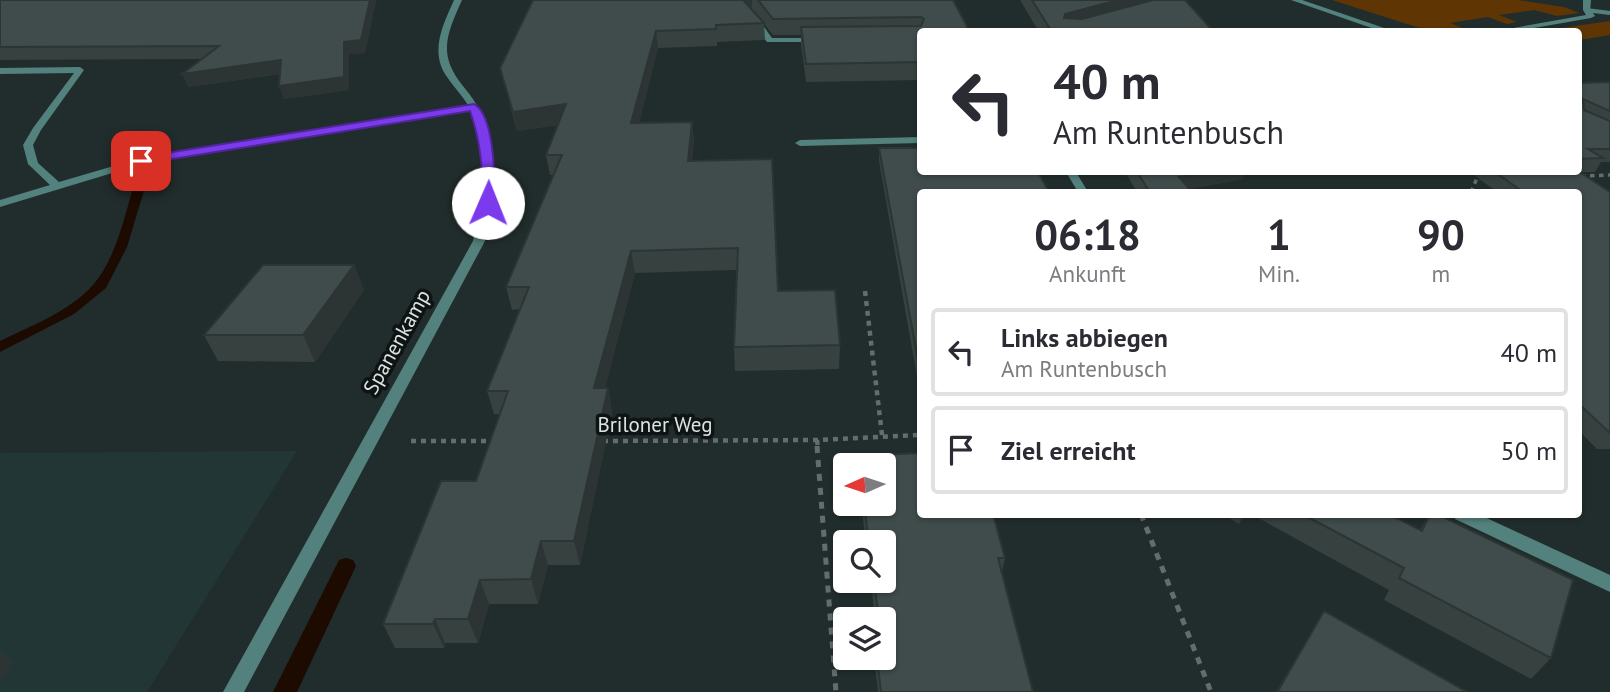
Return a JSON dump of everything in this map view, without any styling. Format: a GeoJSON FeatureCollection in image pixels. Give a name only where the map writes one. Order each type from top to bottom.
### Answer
{"type":"FeatureCollection","features":[{"type":"Feature","properties":{"kind":"street","name":"Spanenkamp"},"geometry":{"type":"LineString","coordinates":[[233,692],[368,440],[479,241],[488,203],[489,168],[483,134],[474,107],[453,79],[441,53],[447,26],[458,0]]}},
{"type":"Feature","properties":{"kind":"street"},"geometry":{"type":"LineString","coordinates":[[1295,0],[1380,28]]}},
{"type":"Feature","properties":{"kind":"street"},"geometry":{"type":"LineString","coordinates":[[1519,28],[1591,16],[1587,10],[1587,0]]}},
{"type":"Feature","properties":{"kind":"street"},"geometry":{"type":"LineString","coordinates":[[1587,10],[1610,13]]}},
{"type":"Feature","properties":{"kind":"street"},"geometry":{"type":"LineString","coordinates":[[749,13],[770,40],[834,39]]}},
{"type":"Feature","properties":{"kind":"street"},"geometry":{"type":"LineString","coordinates":[[0,71],[80,70],[28,145],[33,164],[57,186]]}},
{"type":"Feature","properties":{"kind":"street"},"geometry":{"type":"LineString","coordinates":[[0,204],[141,161],[474,107]]}},
{"type":"Feature","properties":{"kind":"street"},"geometry":{"type":"LineString","coordinates":[[800,143],[917,140]]}},
{"type":"Feature","properties":{"kind":"street"},"geometry":{"type":"LineString","coordinates":[[1470,518],[1610,584]]}},
{"type":"Feature","properties":{"kind":"path"},"geometry":{"type":"LineString","coordinates":[[1573,176],[1610,176]]}},
{"type":"Feature","properties":{"kind":"path"},"geometry":{"type":"LineString","coordinates":[[1472,189],[1477,178],[1491,178]]}},
{"type":"Feature","properties":{"kind":"path"},"geometry":{"type":"LineString","coordinates":[[865,291],[882,435]]}},
{"type":"Feature","properties":{"kind":"path","name":"Briloner Weg"},"geometry":{"type":"LineString","coordinates":[[598,441],[817,440],[917,435]]}},
{"type":"Feature","properties":{"kind":"path"},"geometry":{"type":"LineString","coordinates":[[368,440],[501,441]]}},
{"type":"Feature","properties":{"kind":"path"},"geometry":{"type":"LineString","coordinates":[[817,440],[836,692]]}},
{"type":"Feature","properties":{"kind":"path"},"geometry":{"type":"LineString","coordinates":[[1143,518],[1211,692]]}},
{"type":"Feature","properties":{"kind":"shaded area"},"geometry":{"type":"Polygon","coordinates":[[[1332,0],[1517,0],[1564,7],[1579,13],[1557,16],[1534,10],[1499,15],[1517,22],[1507,24],[1488,17],[1450,23],[1463,28],[1420,28],[1332,0]]]}},
{"type":"Feature","properties":{"kind":"shaded area"},"geometry":{"type":"Polygon","coordinates":[[[1610,21],[1610,35],[1582,40],[1582,28],[1562,28],[1610,21]]]}},
{"type":"Feature","properties":{"kind":"shaded area"},"geometry":{"type":"Polygon","coordinates":[[[297,451],[147,692],[0,692],[0,453],[297,451]]]}},
{"type":"Feature","properties":{"kind":"building"},"geometry":{"type":"Polygon","coordinates":[[[0,0],[370,0],[361,40],[344,42],[344,77],[279,86],[281,60],[182,74],[219,46],[0,47],[0,0]]]}},
{"type":"Feature","properties":{"kind":"building"},"geometry":{"type":"Polygon","coordinates":[[[533,0],[743,0],[764,23],[716,25],[716,29],[656,31],[631,123],[692,122],[688,161],[772,159],[778,291],[835,290],[840,345],[734,347],[738,248],[631,251],[594,388],[608,388],[574,541],[541,541],[531,579],[480,580],[468,619],[435,619],[433,624],[383,624],[441,481],[476,481],[508,391],[487,391],[529,287],[506,287],[562,155],[546,155],[566,104],[513,112],[500,68],[533,0]]]}},
{"type":"Feature","properties":{"kind":"building"},"geometry":{"type":"Polygon","coordinates":[[[758,0],[953,0],[968,28],[917,28],[917,62],[806,64],[801,27],[921,26],[924,19],[773,19],[758,0]]]}},
{"type":"Feature","properties":{"kind":"building"},"geometry":{"type":"Polygon","coordinates":[[[1032,0],[1118,0],[1065,14],[1064,18],[1082,19],[1153,0],[1185,0],[1210,28],[1050,28],[1032,0]]]}},
{"type":"Feature","properties":{"kind":"building"},"geometry":{"type":"Polygon","coordinates":[[[1610,82],[1610,111],[1583,99],[1584,110],[1610,121],[1610,149],[1588,149],[1603,158],[1582,159],[1582,83],[1610,82]]]}},
{"type":"Feature","properties":{"kind":"building"},"geometry":{"type":"Polygon","coordinates":[[[879,148],[917,148],[917,175],[1040,175],[1047,189],[917,189],[917,355],[879,148]]]}},
{"type":"Feature","properties":{"kind":"building"},"geometry":{"type":"Polygon","coordinates":[[[1582,174],[1610,192],[1610,433],[1582,407],[1582,189],[1519,189],[1499,175],[1582,174]]]}},
{"type":"Feature","properties":{"kind":"building"},"geometry":{"type":"Polygon","coordinates":[[[1139,175],[1192,175],[1179,177],[1189,189],[1148,189],[1139,175]]]}},
{"type":"Feature","properties":{"kind":"building"},"geometry":{"type":"Polygon","coordinates":[[[263,265],[354,265],[303,335],[204,335],[263,265]]]}},
{"type":"Feature","properties":{"kind":"building"},"geometry":{"type":"Polygon","coordinates":[[[917,453],[917,518],[994,518],[1005,558],[998,558],[1033,692],[881,692],[878,670],[896,670],[896,607],[877,607],[876,593],[896,593],[896,530],[867,530],[866,516],[896,516],[896,454],[917,453]]]}},
{"type":"Feature","properties":{"kind":"building"},"geometry":{"type":"Polygon","coordinates":[[[1310,518],[1397,518],[1422,531],[1428,518],[1445,518],[1573,580],[1551,658],[1399,578],[1404,568],[1310,518]]]}},
{"type":"Feature","properties":{"kind":"building"},"geometry":{"type":"Polygon","coordinates":[[[1324,611],[1467,692],[1278,691],[1324,611]]]}},
{"type":"Feature","properties":{"kind":"waterway"},"geometry":{"type":"LineString","coordinates":[[0,347],[69,311],[101,285],[120,247],[143,174]]}},
{"type":"Feature","properties":{"kind":"waterway"},"geometry":{"type":"LineString","coordinates":[[285,692],[346,566]]}},
{"type":"Feature","properties":{"kind":"route"},"geometry":{"type":"LineString","coordinates":[[141,161],[474,107],[483,134],[489,168],[488,203]]}}]}
